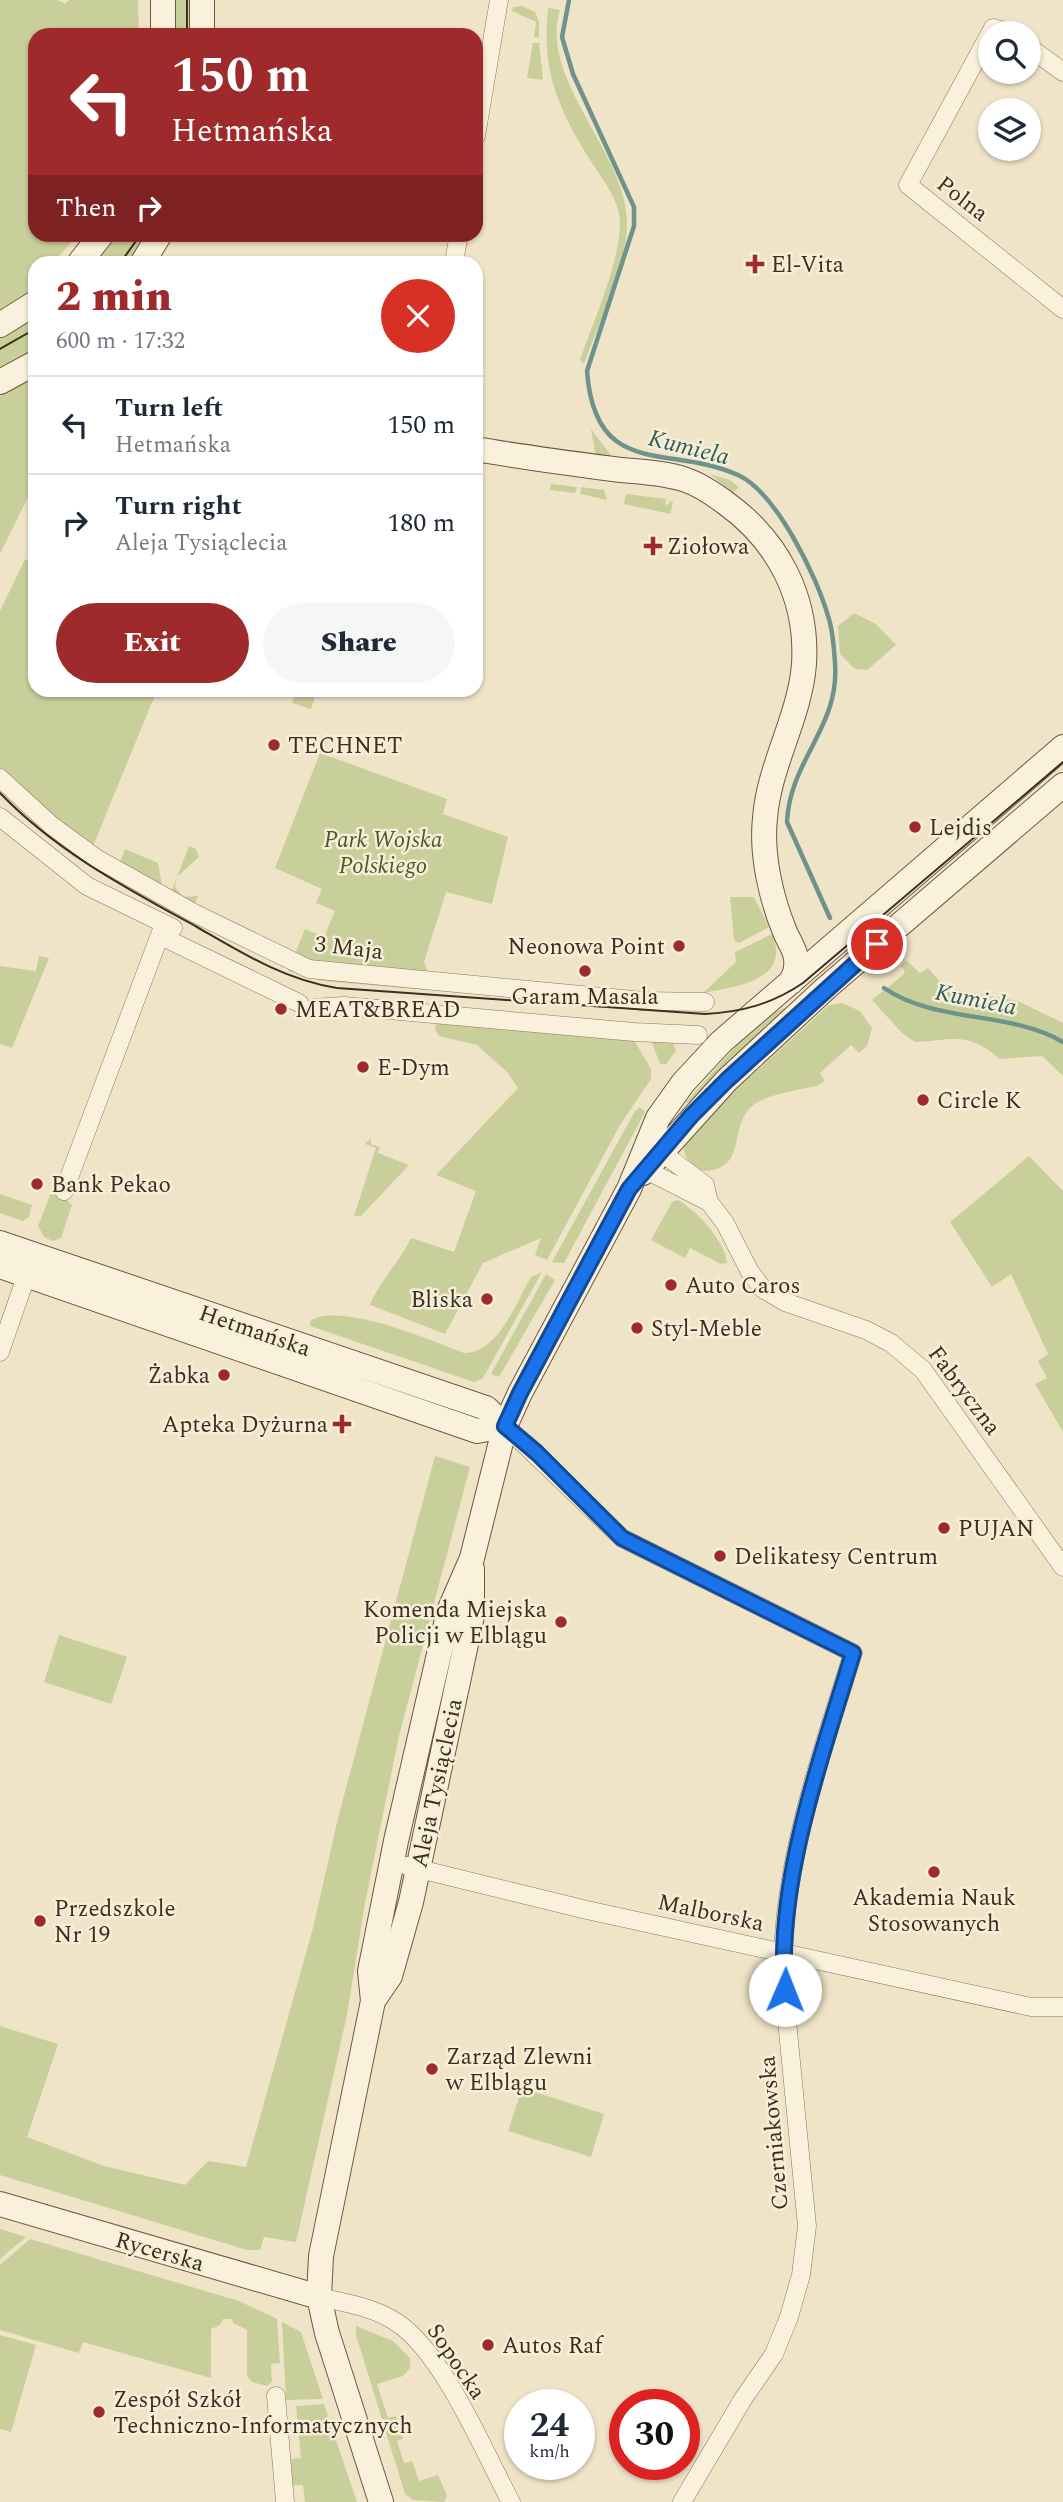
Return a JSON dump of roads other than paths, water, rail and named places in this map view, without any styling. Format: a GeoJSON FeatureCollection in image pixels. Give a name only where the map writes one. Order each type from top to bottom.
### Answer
{"type":"FeatureCollection","features":[{"type":"Feature","properties":{"kind":"main road"},"geometry":{"type":"LineString","coordinates":[[163,0],[163,28]]}},
{"type":"Feature","properties":{"kind":"main road"},"geometry":{"type":"LineString","coordinates":[[202,0],[202,28]]}},
{"type":"Feature","properties":{"kind":"main road"},"geometry":{"type":"LineString","coordinates":[[0,325],[28,308]]}},
{"type":"Feature","properties":{"kind":"main road"},"geometry":{"type":"LineString","coordinates":[[0,382],[28,367]]}},
{"type":"Feature","properties":{"kind":"main road"},"geometry":{"type":"LineString","coordinates":[[483,450],[684,479],[727,505],[766,539],[796,594],[803,630],[804,666],[767,796],[765,860],[785,932],[794,950],[796,968],[791,982]]}},
{"type":"Feature","properties":{"kind":"main road","name":"Aleja Tysiąclecia"},"geometry":{"type":"LineString","coordinates":[[651,1159],[658,1118],[683,1083],[721,1042],[1063,747]]}},
{"type":"Feature","properties":{"kind":"main road","name":"Aleja Tysiąclecia"},"geometry":{"type":"LineString","coordinates":[[381,2502],[327,2333],[319,2297],[321,2256],[373,2001],[370,1971],[391,1863],[449,1611],[472,1558],[505,1426],[524,1384],[629,1189],[651,1159],[727,1080],[826,988],[1063,785]]}},
{"type":"Feature","properties":{"kind":"main road"},"geometry":{"type":"LineString","coordinates":[[774,893],[806,941],[825,953]]}},
{"type":"Feature","properties":{"kind":"main road","name":"Hetmańska"},"geometry":{"type":"LineString","coordinates":[[0,1243],[30,1265],[486,1408],[505,1426]]}},
{"type":"Feature","properties":{"kind":"main road","name":"Hetmańska"},"geometry":{"type":"LineString","coordinates":[[0,1266],[30,1265]]}},
{"type":"Feature","properties":{"kind":"main road","name":"Aleja Tysiąclecia"},"geometry":{"type":"LineString","coordinates":[[373,2001],[390,1976],[418,1869],[472,1616],[472,1558]]}},
{"type":"Feature","properties":{"kind":"main road","name":"Rycerska"},"geometry":{"type":"LineString","coordinates":[[0,2204],[319,2297]]}},
{"type":"Feature","properties":{"kind":"street"},"geometry":{"type":"LineString","coordinates":[[483,95],[499,0]]}},
{"type":"Feature","properties":{"kind":"street","name":"Polna"},"geometry":{"type":"LineString","coordinates":[[978,56],[908,185],[1063,309]]}},
{"type":"Feature","properties":{"kind":"street"},"geometry":{"type":"LineString","coordinates":[[1041,56],[1063,72]]}},
{"type":"Feature","properties":{"kind":"street","name":"3 Maja"},"geometry":{"type":"LineString","coordinates":[[0,778],[51,825],[96,858],[206,920],[309,969],[644,1001],[705,1002]]}},
{"type":"Feature","properties":{"kind":"street"},"geometry":{"type":"LineString","coordinates":[[0,817],[87,886],[306,1005],[698,1035]]}},
{"type":"Feature","properties":{"kind":"street"},"geometry":{"type":"LineString","coordinates":[[64,1191],[169,931]]}},
{"type":"Feature","properties":{"kind":"street","name":"Fabryczna"},"geometry":{"type":"LineString","coordinates":[[651,1159],[669,1183],[709,1202],[725,1223],[750,1272],[763,1289],[785,1303],[866,1330],[891,1343],[923,1370],[1063,1567]]}},
{"type":"Feature","properties":{"kind":"street"},"geometry":{"type":"LineString","coordinates":[[0,1352],[30,1265]]}},
{"type":"Feature","properties":{"kind":"street","name":"Hetmańska"},"geometry":{"type":"LineString","coordinates":[[505,1426],[537,1453],[622,1538],[853,1653]]}},
{"type":"Feature","properties":{"kind":"street","name":"Czerniakowska"},"geometry":{"type":"LineString","coordinates":[[682,2502],[736,2409],[774,2354],[789,2317],[801,2275],[807,2226],[785,1990],[785,1953],[790,1898],[806,1806],[853,1653]]}},
{"type":"Feature","properties":{"kind":"street","name":"Malborska"},"geometry":{"type":"LineString","coordinates":[[391,1863],[1031,2007],[1063,2007]]}},
{"type":"Feature","properties":{"kind":"street","name":"Sopocka"},"geometry":{"type":"LineString","coordinates":[[319,2297],[384,2315],[421,2344],[451,2390],[511,2502]]}},
{"type":"Feature","properties":{"kind":"street"},"geometry":{"type":"LineString","coordinates":[[276,2396],[285,2502]]}},
{"type":"Feature","properties":{"kind":"waterway","name":"Kumiela"},"geometry":{"type":"LineString","coordinates":[[569,0],[562,37],[573,74],[634,207],[634,226],[587,371],[593,405],[604,429],[620,444],[640,452],[712,466],[738,475],[752,484],[780,517],[815,580],[831,627],[835,663],[834,686],[823,725],[796,780],[787,822],[830,918]]}},
{"type":"Feature","properties":{"kind":"waterway","name":"Kumiela"},"geometry":{"type":"LineString","coordinates":[[884,988],[927,1007],[1019,1025],[1063,1042]]}},
{"type":"Feature","properties":{"kind":"tram line"},"geometry":{"type":"LineString","coordinates":[[187,0],[187,28]]}},
{"type":"Feature","properties":{"kind":"tram line"},"geometry":{"type":"LineString","coordinates":[[125,256],[135,242]]}},
{"type":"Feature","properties":{"kind":"tram line"},"geometry":{"type":"LineString","coordinates":[[0,349],[28,333]]}},
{"type":"Feature","properties":{"kind":"tram line"},"geometry":{"type":"LineString","coordinates":[[0,793],[45,833],[93,868],[247,956],[300,979],[337,988],[705,1014],[756,1006],[803,983],[1063,762]]}},
{"type":"Feature","properties":{"kind":"place","name":"El-Vita"},"geometry":{"type":"Point","coordinates":[755,264]}},
{"type":"Feature","properties":{"kind":"place","name":"Ziołowa"},"geometry":{"type":"Point","coordinates":[653,546]}},
{"type":"Feature","properties":{"kind":"place","name":"TECHNET"},"geometry":{"type":"Point","coordinates":[274,745]}},
{"type":"Feature","properties":{"kind":"place","name":"Lejdis"},"geometry":{"type":"Point","coordinates":[915,827]}},
{"type":"Feature","properties":{"kind":"place","name":"Neonowa Point"},"geometry":{"type":"Point","coordinates":[679,946]}},
{"type":"Feature","properties":{"kind":"place","name":"Garam Masala"},"geometry":{"type":"Point","coordinates":[585,971]}},
{"type":"Feature","properties":{"kind":"place","name":"MEAT&BREAD"},"geometry":{"type":"Point","coordinates":[281,1009]}},
{"type":"Feature","properties":{"kind":"place","name":"E-Dym"},"geometry":{"type":"Point","coordinates":[363,1067]}},
{"type":"Feature","properties":{"kind":"place","name":"Circle K"},"geometry":{"type":"Point","coordinates":[923,1100]}},
{"type":"Feature","properties":{"kind":"place","name":"Bank Pekao"},"geometry":{"type":"Point","coordinates":[37,1184]}},
{"type":"Feature","properties":{"kind":"place","name":"Auto Caros"},"geometry":{"type":"Point","coordinates":[671,1285]}},
{"type":"Feature","properties":{"kind":"place","name":"Bliska"},"geometry":{"type":"Point","coordinates":[487,1299]}},
{"type":"Feature","properties":{"kind":"place","name":"Styl-Meble"},"geometry":{"type":"Point","coordinates":[637,1328]}},
{"type":"Feature","properties":{"kind":"place","name":"Żabka"},"geometry":{"type":"Point","coordinates":[224,1375]}},
{"type":"Feature","properties":{"kind":"place","name":"Apteka Dyżurna"},"geometry":{"type":"Point","coordinates":[342,1424]}},
{"type":"Feature","properties":{"kind":"place","name":"PUJAN"},"geometry":{"type":"Point","coordinates":[944,1528]}},
{"type":"Feature","properties":{"kind":"place","name":"Delikatesy Centrum"},"geometry":{"type":"Point","coordinates":[720,1556]}},
{"type":"Feature","properties":{"kind":"place","name":"Komenda Miejska Policji w Elblągu"},"geometry":{"type":"Point","coordinates":[561,1622]}},
{"type":"Feature","properties":{"kind":"place","name":"Akademia Nauk Stosowanych"},"geometry":{"type":"Point","coordinates":[934,1872]}},
{"type":"Feature","properties":{"kind":"place","name":"Przedszkole Nr 19"},"geometry":{"type":"Point","coordinates":[40,1921]}},
{"type":"Feature","properties":{"kind":"place","name":"Zarząd Zlewni w Elblągu"},"geometry":{"type":"Point","coordinates":[432,2069]}},
{"type":"Feature","properties":{"kind":"place","name":"Autos Raf"},"geometry":{"type":"Point","coordinates":[488,2345]}},
{"type":"Feature","properties":{"kind":"place","name":"Zespół Szkół Techniczno-Informatycznych"},"geometry":{"type":"Point","coordinates":[99,2412]}},
{"type":"Feature","properties":{"kind":"park label","name":"Park Wojska Polskiego"},"geometry":{"type":"Point","coordinates":[383,852]}}]}
